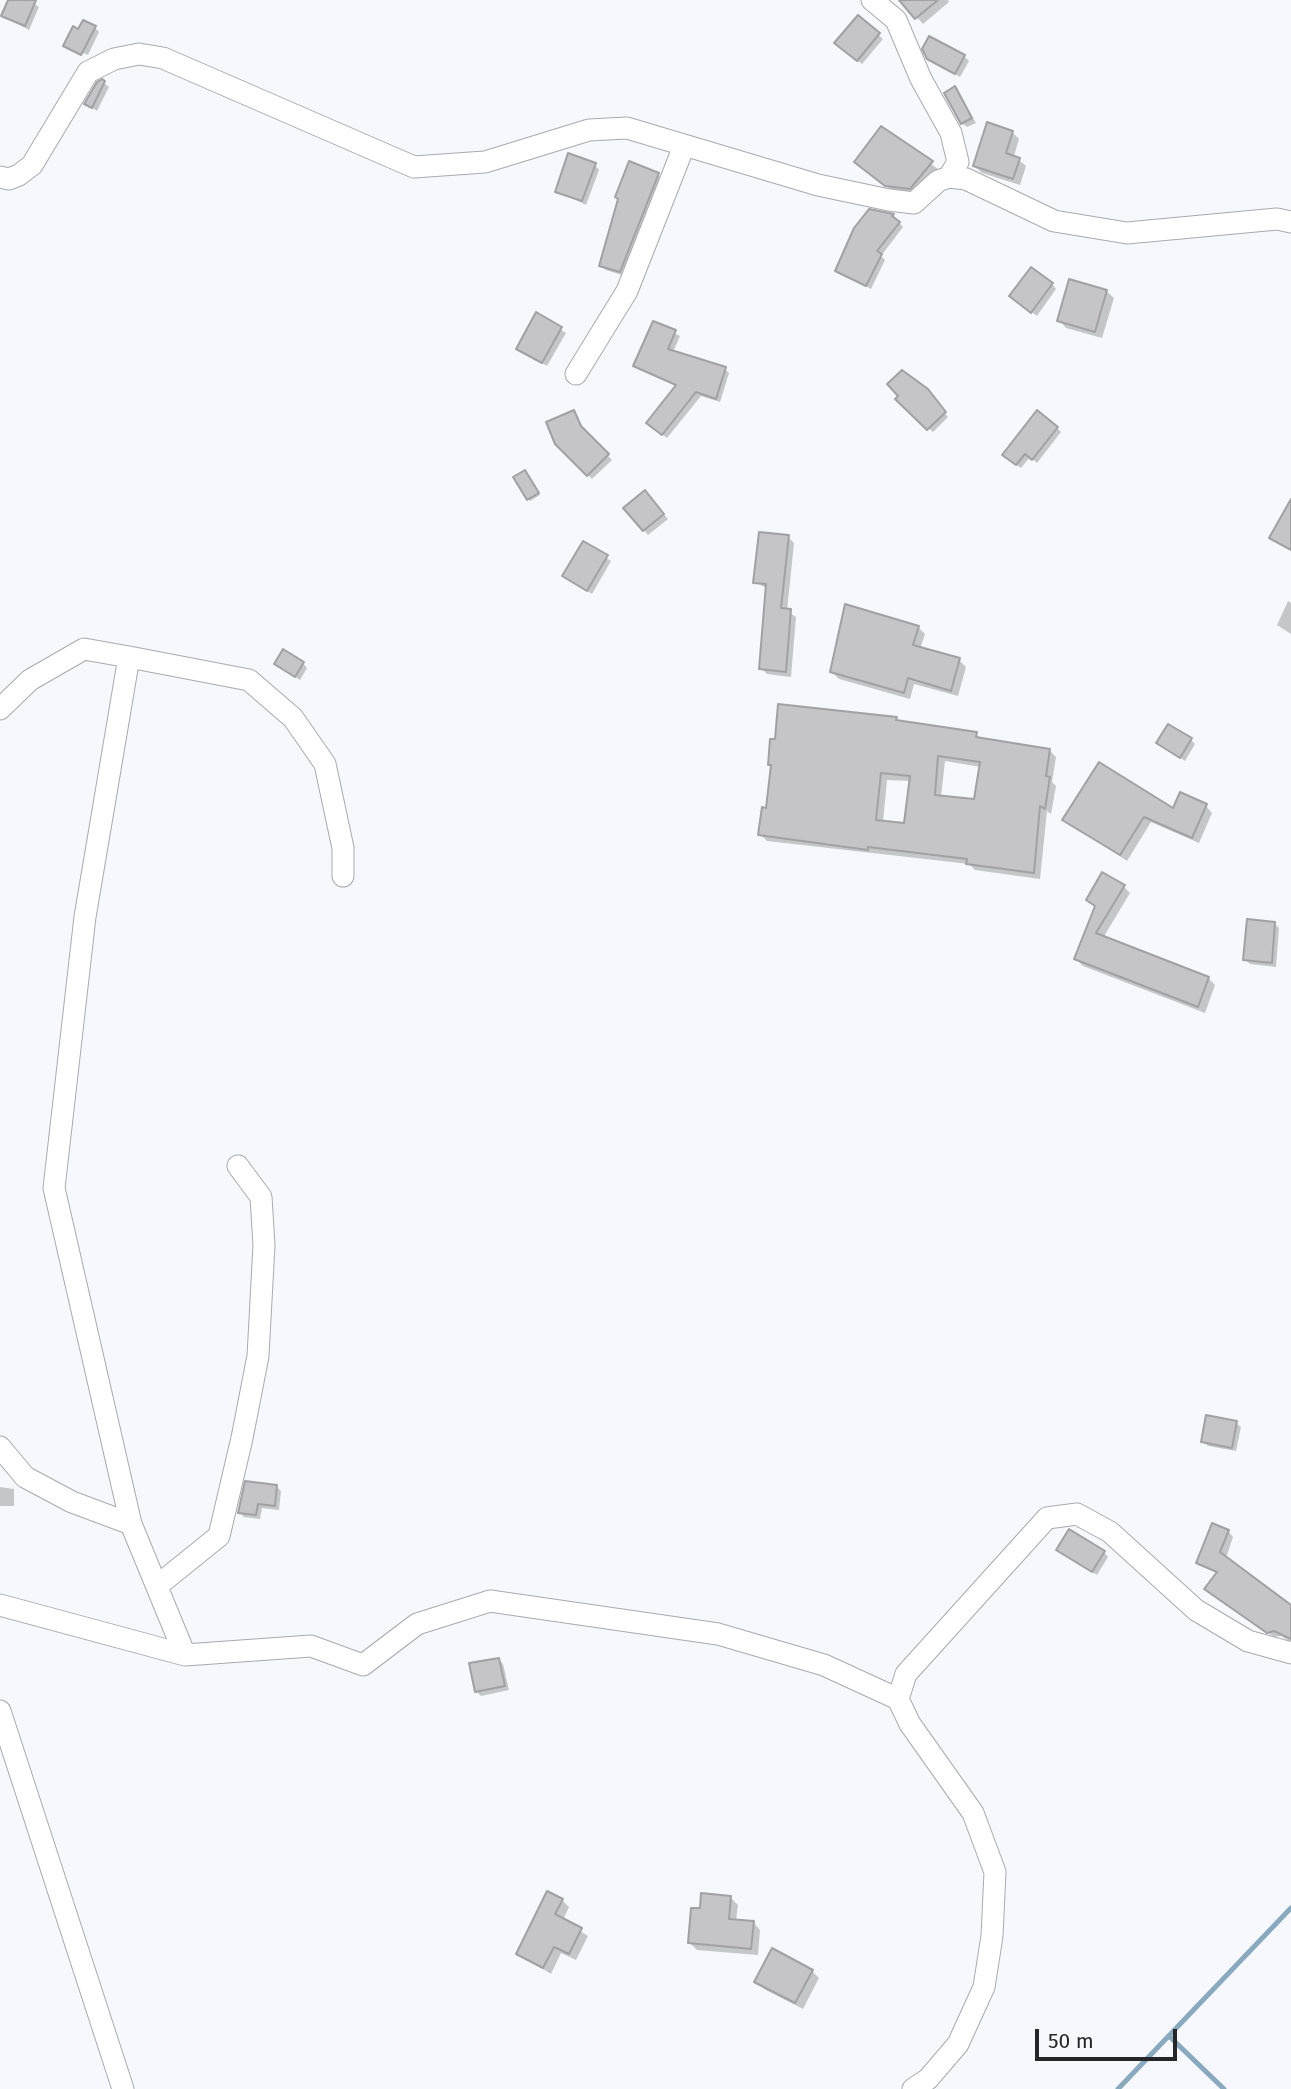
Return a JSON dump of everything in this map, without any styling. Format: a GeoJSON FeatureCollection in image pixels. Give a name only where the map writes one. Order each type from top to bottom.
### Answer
{"type":"FeatureCollection","features":[{"type":"Feature","properties":{"kind":"street"},"geometry":{"type":"LineString","coordinates":[[872,0],[896,20],[921,79],[951,133],[958,162],[949,177]]}},
{"type":"Feature","properties":{"kind":"street"},"geometry":{"type":"LineString","coordinates":[[0,177],[9,179],[32,165],[88,72],[114,59],[139,54],[163,58],[414,167],[485,162],[589,130],[627,128],[818,185],[889,200],[914,203],[937,181],[949,177],[965,179],[1054,221],[1127,233],[1276,219],[1291,222]]}},
{"type":"Feature","properties":{"kind":"street"},"geometry":{"type":"LineString","coordinates":[[576,374],[627,290],[684,146]]}},
{"type":"Feature","properties":{"kind":"street"},"geometry":{"type":"LineString","coordinates":[[0,709],[30,680],[84,649],[249,680],[293,719],[325,764],[343,848],[342,876]]}},
{"type":"Feature","properties":{"kind":"street"},"geometry":{"type":"LineString","coordinates":[[129,657],[85,917],[54,1188],[131,1524],[185,1655]]}},
{"type":"Feature","properties":{"kind":"street"},"geometry":{"type":"LineString","coordinates":[[157,1586],[219,1536],[245,1424],[258,1356],[264,1245],[261,1197],[238,1166]]}},
{"type":"Feature","properties":{"kind":"street"},"geometry":{"type":"LineString","coordinates":[[0,1447],[25,1477],[72,1502],[131,1524]]}},
{"type":"Feature","properties":{"kind":"street"},"geometry":{"type":"LineString","coordinates":[[898,1699],[906,1674],[1047,1518],[1077,1514],[1110,1532],[1196,1610],[1248,1641],[1291,1653]]}},
{"type":"Feature","properties":{"kind":"street"},"geometry":{"type":"LineString","coordinates":[[0,1605],[185,1655],[311,1646],[363,1665],[417,1624],[490,1601],[718,1634],[824,1665],[898,1699],[910,1724],[973,1813],[995,1872],[992,1936],[984,1987],[958,2044],[928,2079],[913,2089]]}},
{"type":"Feature","properties":{"kind":"street"},"geometry":{"type":"LineString","coordinates":[[0,1711],[123,2089]]}},
{"type":"Feature","properties":{"kind":"building"},"geometry":{"type":"Polygon","coordinates":[[[8,0],[36,0],[25,26],[1,16],[8,0]]]}},
{"type":"Feature","properties":{"kind":"building"},"geometry":{"type":"Polygon","coordinates":[[[899,0],[938,0],[915,19],[899,0]]]}},
{"type":"Feature","properties":{"kind":"building"},"geometry":{"type":"Polygon","coordinates":[[[858,15],[880,33],[857,61],[834,43],[858,15]]]}},
{"type":"Feature","properties":{"kind":"building"},"geometry":{"type":"Polygon","coordinates":[[[83,20],[96,26],[81,55],[63,46],[73,26],[78,29],[83,20]]]}},
{"type":"Feature","properties":{"kind":"building"},"geometry":{"type":"Polygon","coordinates":[[[929,36],[965,55],[955,74],[927,59],[922,49],[929,36]]]}},
{"type":"Feature","properties":{"kind":"building"},"geometry":{"type":"Polygon","coordinates":[[[102,79],[105,81],[92,108],[84,104],[97,82],[102,79]]]}},
{"type":"Feature","properties":{"kind":"building"},"geometry":{"type":"Polygon","coordinates":[[[955,86],[972,118],[961,124],[944,93],[955,86]]]}},
{"type":"Feature","properties":{"kind":"building"},"geometry":{"type":"Polygon","coordinates":[[[987,122],[1013,131],[1006,153],[1020,158],[1013,179],[973,166],[987,122]]]}},
{"type":"Feature","properties":{"kind":"building"},"geometry":{"type":"Polygon","coordinates":[[[881,126],[933,161],[910,189],[885,186],[854,162],[881,126]]]}},
{"type":"Feature","properties":{"kind":"building"},"geometry":{"type":"Polygon","coordinates":[[[568,153],[596,163],[582,201],[555,192],[568,153]]]}},
{"type":"Feature","properties":{"kind":"building"},"geometry":{"type":"Polygon","coordinates":[[[629,161],[659,173],[620,272],[599,266],[618,199],[615,197],[629,161]]]}},
{"type":"Feature","properties":{"kind":"building"},"geometry":{"type":"Polygon","coordinates":[[[869,209],[894,214],[892,216],[900,222],[877,251],[882,254],[866,286],[835,271],[854,228],[869,209]]]}},
{"type":"Feature","properties":{"kind":"building"},"geometry":{"type":"Polygon","coordinates":[[[1031,267],[1053,283],[1031,313],[1009,296],[1031,267]]]}},
{"type":"Feature","properties":{"kind":"building"},"geometry":{"type":"Polygon","coordinates":[[[1069,279],[1107,290],[1095,332],[1057,321],[1069,279]]]}},
{"type":"Feature","properties":{"kind":"building"},"geometry":{"type":"Polygon","coordinates":[[[536,312],[562,327],[542,363],[516,349],[536,312]]]}},
{"type":"Feature","properties":{"kind":"building"},"geometry":{"type":"Polygon","coordinates":[[[653,321],[676,330],[668,349],[726,367],[716,399],[696,392],[662,435],[646,423],[676,385],[633,366],[653,321]]]}},
{"type":"Feature","properties":{"kind":"building"},"geometry":{"type":"Polygon","coordinates":[[[902,370],[928,389],[946,412],[927,430],[895,399],[898,396],[887,384],[902,370]]]}},
{"type":"Feature","properties":{"kind":"building"},"geometry":{"type":"Polygon","coordinates":[[[574,410],[581,426],[609,454],[587,476],[555,444],[546,422],[574,410]]]}},
{"type":"Feature","properties":{"kind":"building"},"geometry":{"type":"Polygon","coordinates":[[[1037,410],[1058,427],[1032,460],[1025,454],[1016,465],[1002,455],[1037,410]]]}},
{"type":"Feature","properties":{"kind":"building"},"geometry":{"type":"Polygon","coordinates":[[[525,470],[539,493],[527,500],[513,477],[525,470]]]}},
{"type":"Feature","properties":{"kind":"building"},"geometry":{"type":"Polygon","coordinates":[[[645,490],[664,514],[643,531],[623,508],[645,490]]]}},
{"type":"Feature","properties":{"kind":"building"},"geometry":{"type":"Polygon","coordinates":[[[1291,499],[1291,550],[1269,538],[1291,499]]]}},
{"type":"Feature","properties":{"kind":"building"},"geometry":{"type":"Polygon","coordinates":[[[759,532],[789,535],[781,608],[791,609],[786,672],[759,669],[766,584],[753,583],[759,532]]]}},
{"type":"Feature","properties":{"kind":"building"},"geometry":{"type":"Polygon","coordinates":[[[583,541],[608,555],[587,591],[562,576],[583,541]]]}},
{"type":"Feature","properties":{"kind":"building"},"geometry":{"type":"Polygon","coordinates":[[[845,604],[919,626],[913,645],[960,658],[951,691],[908,678],[904,693],[830,672],[845,604]]]}},
{"type":"Feature","properties":{"kind":"building"},"geometry":{"type":"Polygon","coordinates":[[[283,649],[304,662],[295,677],[274,664],[283,649]]]}},
{"type":"Feature","properties":{"kind":"building"},"geometry":{"type":"Polygon","coordinates":[[[778,704],[897,717],[896,720],[977,732],[976,737],[1050,749],[1046,776],[1050,777],[1045,809],[1040,806],[1034,873],[966,864],[967,859],[868,847],[868,850],[758,835],[762,807],[766,808],[771,765],[768,765],[770,739],[775,739],[778,704]],[[938,756],[935,795],[974,799],[980,762],[938,756]],[[881,773],[876,820],[904,823],[910,776],[881,773]]]}},
{"type":"Feature","properties":{"kind":"building"},"geometry":{"type":"Polygon","coordinates":[[[1168,724],[1192,738],[1180,758],[1156,743],[1168,724]]]}},
{"type":"Feature","properties":{"kind":"building"},"geometry":{"type":"Polygon","coordinates":[[[1099,762],[1173,808],[1180,792],[1207,804],[1192,838],[1144,817],[1120,855],[1062,820],[1099,762]]]}},
{"type":"Feature","properties":{"kind":"building"},"geometry":{"type":"Polygon","coordinates":[[[1102,872],[1125,885],[1096,933],[1209,977],[1198,1007],[1074,959],[1095,906],[1086,900],[1102,872]]]}},
{"type":"Feature","properties":{"kind":"building"},"geometry":{"type":"Polygon","coordinates":[[[1247,919],[1275,922],[1272,963],[1243,960],[1247,919]]]}},
{"type":"Feature","properties":{"kind":"building"},"geometry":{"type":"Polygon","coordinates":[[[1206,1415],[1237,1421],[1232,1448],[1201,1442],[1206,1415]]]}},
{"type":"Feature","properties":{"kind":"building"},"geometry":{"type":"Polygon","coordinates":[[[245,1481],[277,1485],[275,1506],[258,1504],[256,1515],[238,1513],[245,1481]]]}},
{"type":"Feature","properties":{"kind":"building"},"geometry":{"type":"Polygon","coordinates":[[[1212,1523],[1229,1530],[1220,1552],[1291,1605],[1291,1639],[1274,1631],[1267,1633],[1204,1589],[1217,1572],[1196,1563],[1212,1523]]]}},
{"type":"Feature","properties":{"kind":"building"},"geometry":{"type":"Polygon","coordinates":[[[1069,1529],[1105,1551],[1092,1572],[1056,1550],[1069,1529]]]}},
{"type":"Feature","properties":{"kind":"building"},"geometry":{"type":"Polygon","coordinates":[[[499,1658],[505,1686],[475,1692],[469,1663],[499,1658]]]}},
{"type":"Feature","properties":{"kind":"building"},"geometry":{"type":"Polygon","coordinates":[[[547,1891],[563,1899],[555,1914],[582,1928],[569,1954],[554,1947],[543,1968],[516,1954],[547,1891]]]}},
{"type":"Feature","properties":{"kind":"building"},"geometry":{"type":"Polygon","coordinates":[[[701,1893],[731,1896],[729,1919],[754,1921],[751,1949],[688,1943],[691,1908],[700,1908],[701,1893]]]}},
{"type":"Feature","properties":{"kind":"building"},"geometry":{"type":"Polygon","coordinates":[[[772,1948],[813,1970],[795,2003],[754,1982],[772,1948]]]}},
{"type":"Feature","properties":{"kind":"waterway"},"geometry":{"type":"LineString","coordinates":[[1118,2089],[1291,1908]]}},
{"type":"Feature","properties":{"kind":"waterway"},"geometry":{"type":"LineString","coordinates":[[1169,2036],[1224,2089]]}}]}
